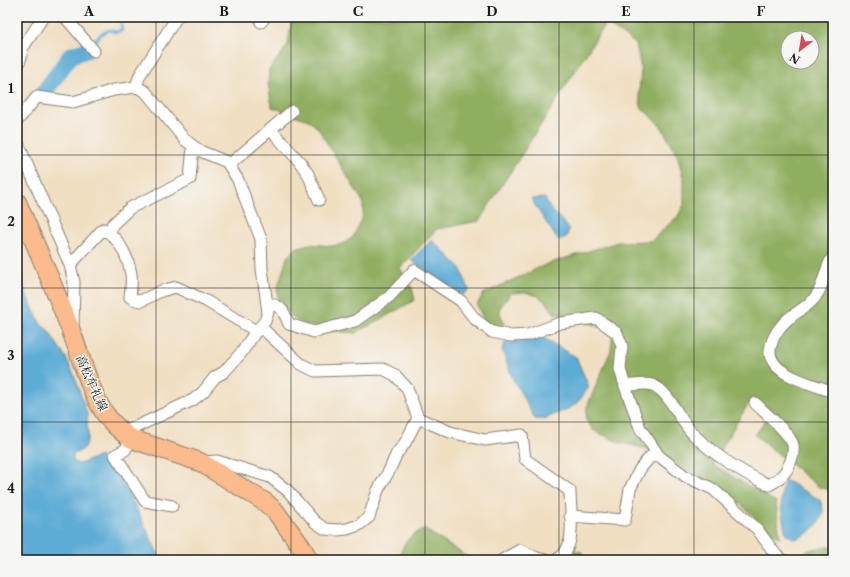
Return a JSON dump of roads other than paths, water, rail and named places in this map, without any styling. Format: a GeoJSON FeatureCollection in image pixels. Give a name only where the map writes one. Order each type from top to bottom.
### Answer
{"type":"FeatureCollection","features":[{"type":"Feature","properties":{"kind":"main road","name":"高松牟礼線"},"geometry":{"type":"LineString","coordinates":[[17,202],[73,337],[86,373],[109,419],[128,436],[200,462],[265,502],[275,511],[301,546],[309,560]]}},
{"type":"Feature","properties":{"kind":"street"},"geometry":{"type":"LineString","coordinates":[[17,68],[22,49],[42,17]]}},
{"type":"Feature","properties":{"kind":"street"},"geometry":{"type":"LineString","coordinates":[[65,17],[94,51]]}},
{"type":"Feature","properties":{"kind":"street"},"geometry":{"type":"LineString","coordinates":[[136,87],[140,75],[177,17]]}},
{"type":"Feature","properties":{"kind":"street"},"geometry":{"type":"LineString","coordinates":[[17,121],[37,97],[73,102],[114,90],[136,87],[144,91],[184,140],[200,151],[227,162],[238,180],[261,239],[262,269],[268,312],[265,322],[256,330],[242,352],[224,372],[215,377],[203,392],[193,400],[128,436],[125,450],[115,455],[145,501],[172,506]]}},
{"type":"Feature","properties":{"kind":"street"},"geometry":{"type":"LineString","coordinates":[[229,165],[292,111]]}},
{"type":"Feature","properties":{"kind":"street"},"geometry":{"type":"LineString","coordinates":[[271,130],[299,161],[308,174],[319,200]]}},
{"type":"Feature","properties":{"kind":"street"},"geometry":{"type":"LineString","coordinates":[[17,141],[70,266],[74,282],[73,337]]}},
{"type":"Feature","properties":{"kind":"street"},"geometry":{"type":"LineString","coordinates":[[110,233],[112,225],[130,208],[190,180],[193,146]]}},
{"type":"Feature","properties":{"kind":"street"},"geometry":{"type":"LineString","coordinates":[[70,266],[103,229],[110,233],[122,247],[131,274],[130,296],[136,300],[141,301],[161,291],[176,287],[206,301],[256,330],[263,329],[301,364],[314,371],[382,369],[395,375],[407,388],[418,418],[450,432],[485,440],[522,435],[525,459],[570,491],[571,538],[567,551],[555,560]]}},
{"type":"Feature","properties":{"kind":"street"},"geometry":{"type":"LineString","coordinates":[[833,257],[829,262],[822,286],[816,298],[788,319],[779,328],[770,348],[771,358],[783,371],[792,377],[833,392]]}},
{"type":"Feature","properties":{"kind":"street"},"geometry":{"type":"LineString","coordinates":[[266,303],[274,304],[283,310],[289,324],[314,332],[355,320],[389,297],[414,270],[460,301],[476,319],[492,332],[511,336],[528,336],[560,323],[596,318],[617,333],[622,346],[620,369],[625,386],[640,428],[659,456],[685,476],[714,489],[757,529],[776,555],[783,560]]}},
{"type":"Feature","properties":{"kind":"street"},"geometry":{"type":"LineString","coordinates":[[625,386],[652,384],[663,392],[691,433],[717,456],[753,478],[769,485],[775,482],[786,472],[792,459],[793,445],[786,433],[755,403]]}},
{"type":"Feature","properties":{"kind":"street"},"geometry":{"type":"LineString","coordinates":[[200,462],[217,461],[270,477],[288,491],[315,522],[325,529],[347,529],[359,525],[369,517],[378,490],[397,453],[405,443],[418,418]]}},
{"type":"Feature","properties":{"kind":"street"},"geometry":{"type":"LineString","coordinates":[[570,516],[625,520],[630,489],[640,469],[650,457],[659,456]]}},
{"type":"Feature","properties":{"kind":"street"},"geometry":{"type":"LineString","coordinates":[[502,560],[520,550],[537,558],[546,560]]}},
{"type":"Feature","properties":{"kind":"water"},"geometry":{"type":"Polygon","coordinates":[[[545,198],[549,207],[563,221],[569,230],[566,237],[562,240],[557,239],[531,199],[545,198]]]}},
{"type":"Feature","properties":{"kind":"water"},"geometry":{"type":"Polygon","coordinates":[[[432,240],[460,267],[469,290],[462,295],[411,260],[432,240]]]}},
{"type":"Feature","properties":{"kind":"water"},"geometry":{"type":"Polygon","coordinates":[[[17,267],[27,296],[41,325],[47,329],[65,356],[75,377],[87,414],[88,438],[83,449],[73,455],[73,461],[79,464],[100,456],[116,470],[126,487],[161,560],[17,560],[17,267]]]}},
{"type":"Feature","properties":{"kind":"water"},"geometry":{"type":"Polygon","coordinates":[[[544,338],[576,357],[589,387],[581,398],[570,408],[547,418],[535,419],[512,377],[502,349],[505,343],[544,338]]]}},
{"type":"Feature","properties":{"kind":"water"},"geometry":{"type":"Polygon","coordinates":[[[785,480],[820,500],[823,509],[821,519],[817,524],[809,532],[799,538],[794,539],[786,534],[782,514],[781,500],[785,480]]]}},
{"type":"Feature","properties":{"kind":"waterway"},"geometry":{"type":"LineString","coordinates":[[92,45],[101,34],[109,30],[116,32],[122,30],[120,17]]}},
{"type":"Feature","properties":{"kind":"waterway"},"geometry":{"type":"LineString","coordinates":[[42,95],[71,55],[89,48]]}}]}
